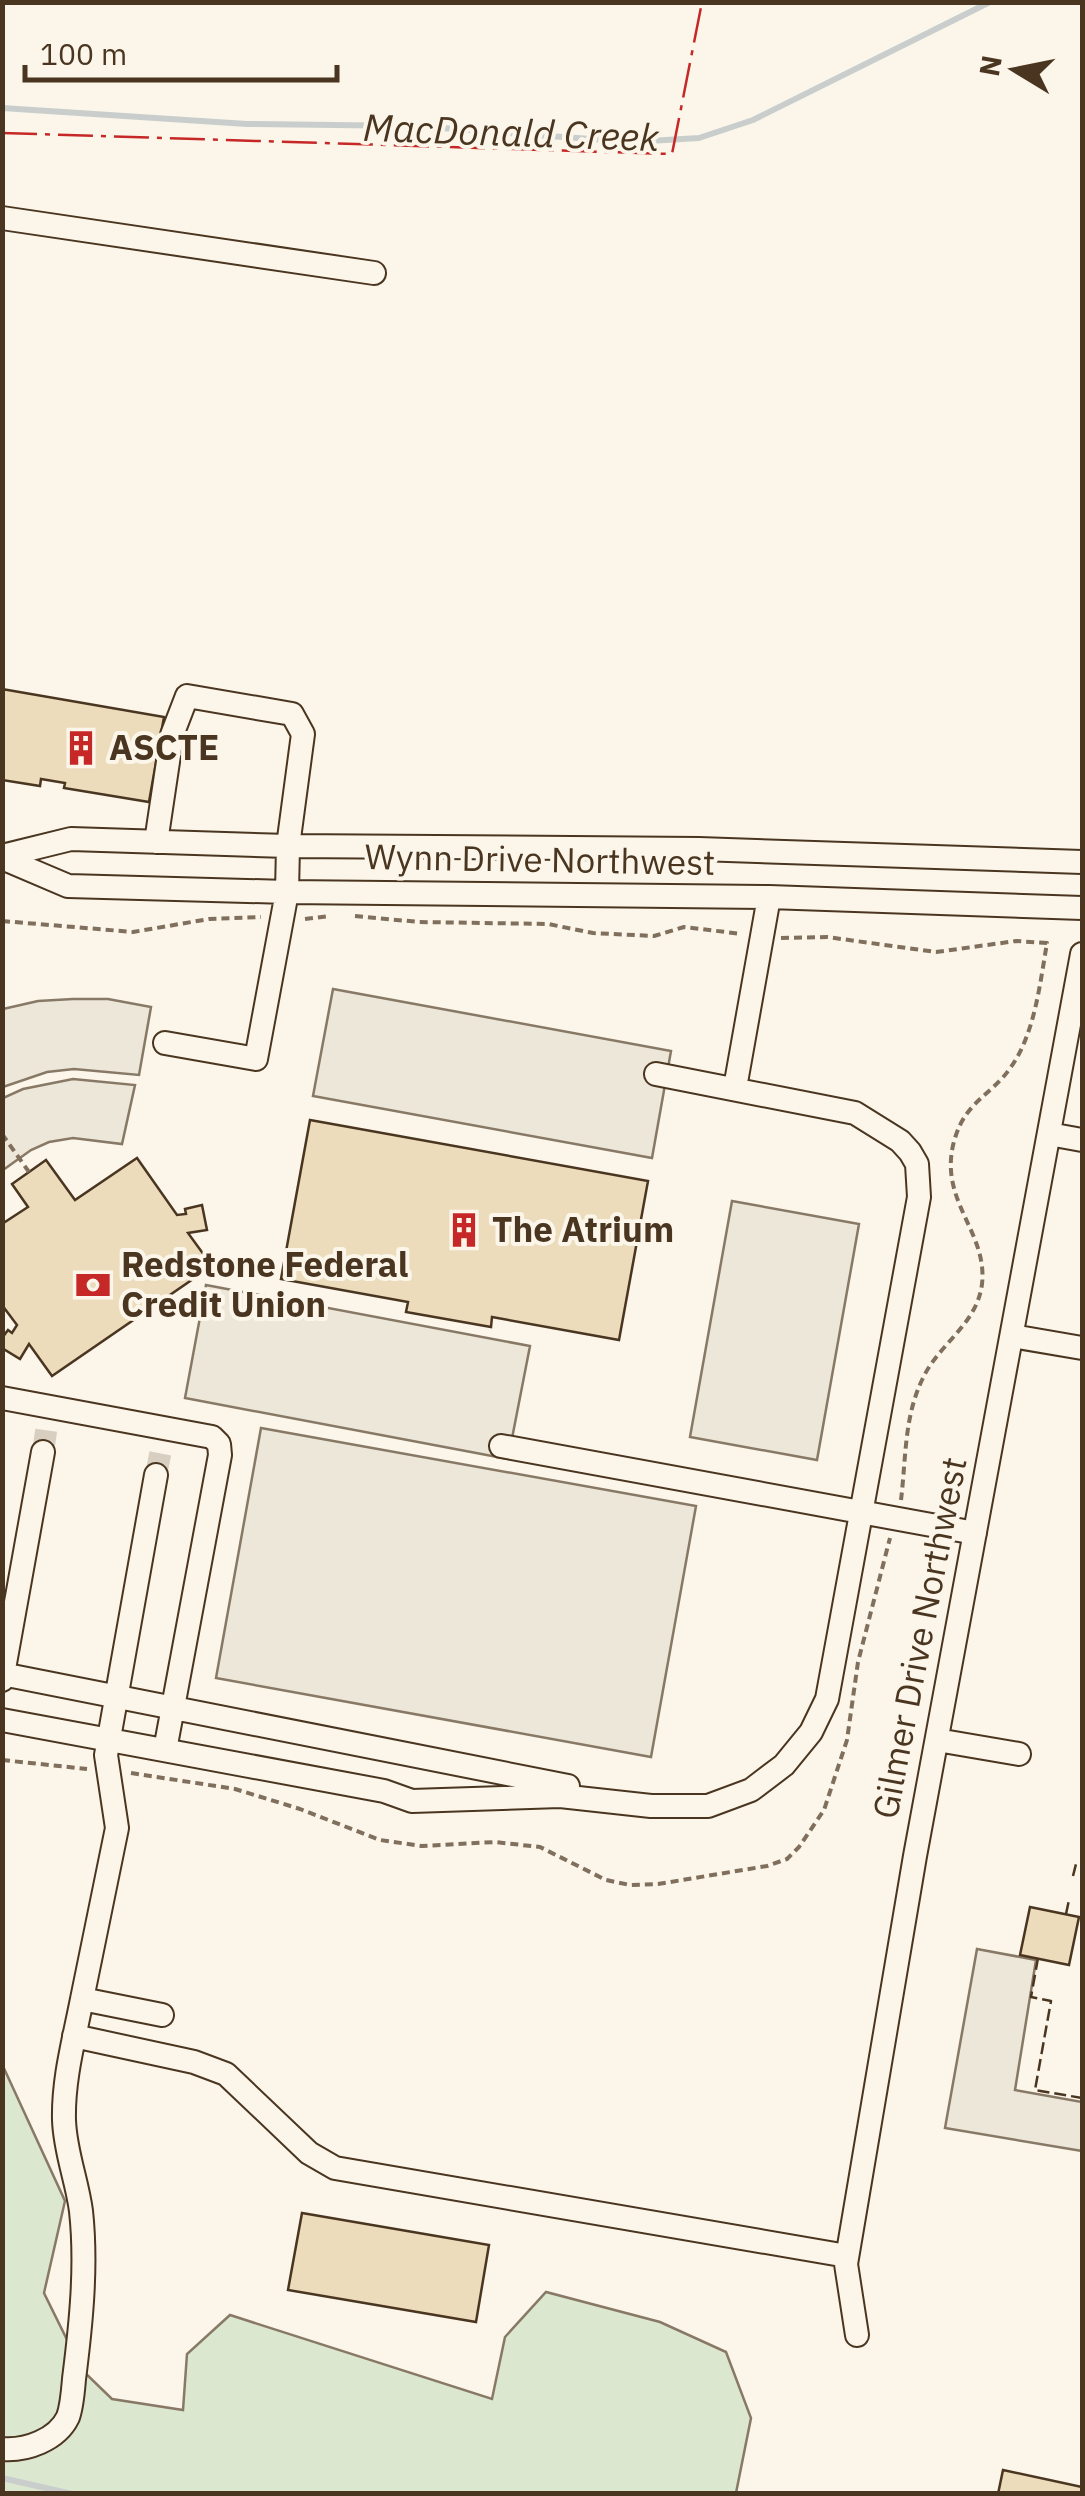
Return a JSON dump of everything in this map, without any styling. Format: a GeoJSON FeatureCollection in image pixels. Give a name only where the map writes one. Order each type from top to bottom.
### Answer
{"type":"FeatureCollection","features":[{"type":"Feature","properties":{"kind":"street"},"geometry":{"type":"LineString","coordinates":[[2,218],[374,273]]}},
{"type":"Feature","properties":{"kind":"street"},"geometry":{"type":"LineString","coordinates":[[156,842],[172,735],[187,696],[292,714],[302,734],[288,846],[287,892],[256,1058],[166,1043]]}},
{"type":"Feature","properties":{"kind":"street","name":"Wynn Drive Northwest"},"geometry":{"type":"LineString","coordinates":[[2,857],[70,839],[288,846],[699,849],[1082,862]]}},
{"type":"Feature","properties":{"kind":"street","name":"Wynn Drive Northwest"},"geometry":{"type":"LineString","coordinates":[[2,857],[68,886],[769,897],[1082,908]]}},
{"type":"Feature","properties":{"kind":"street"},"geometry":{"type":"LineString","coordinates":[[735,1088],[769,897]]}},
{"type":"Feature","properties":{"kind":"street","name":"Gilmer Drive Northwest"},"geometry":{"type":"LineString","coordinates":[[857,2335],[847,2256],[937,1740],[1082,954]]}},
{"type":"Feature","properties":{"kind":"street"},"geometry":{"type":"LineString","coordinates":[[2,1720],[384,1791],[412,1801],[560,1796],[674,1808],[708,1806],[751,1790],[784,1765],[811,1732],[827,1699],[919,1197],[917,1164],[900,1142],[855,1112],[656,1074]]}},
{"type":"Feature","properties":{"kind":"street"},"geometry":{"type":"LineString","coordinates":[[1049,1134],[1082,1140]]}},
{"type":"Feature","properties":{"kind":"street"},"geometry":{"type":"LineString","coordinates":[[1012,1336],[1082,1348]]}},
{"type":"Feature","properties":{"kind":"street"},"geometry":{"type":"LineString","coordinates":[[2,1398],[49,1416],[163,1437],[212,1437],[218,1444],[220,1455],[164,1750]]}},
{"type":"Feature","properties":{"kind":"street"},"geometry":{"type":"LineString","coordinates":[[501,1446],[975,1533]]}},
{"type":"Feature","properties":{"kind":"street"},"geometry":{"type":"LineString","coordinates":[[43,1452],[3,1676],[173,1705],[188,1712],[562,1784],[610,1800]]}},
{"type":"Feature","properties":{"kind":"street"},"geometry":{"type":"LineString","coordinates":[[2,2449],[32,2446],[53,2435],[67,2418],[72,2396],[84,2244],[64,2126],[64,2086],[118,1828],[107,1770],[108,1740],[156,1475]]}},
{"type":"Feature","properties":{"kind":"street"},"geometry":{"type":"LineString","coordinates":[[937,1740],[1019,1754]]}},
{"type":"Feature","properties":{"kind":"street"},"geometry":{"type":"LineString","coordinates":[[82,1999],[162,2015]]}},
{"type":"Feature","properties":{"kind":"street"},"geometry":{"type":"LineString","coordinates":[[74,2036],[194,2062],[226,2074],[309,2152],[335,2168],[847,2256]]}},
{"type":"Feature","properties":{"kind":"path"},"geometry":{"type":"LineString","coordinates":[[2,921],[133,932],[224,918],[301,920],[331,916],[548,924],[593,933],[654,936],[684,927],[797,939],[828,937],[919,952],[1016,941],[1046,943],[1036,998],[1019,1055],[1008,1072],[972,1104],[960,1121],[954,1142],[950,1176],[961,1214],[976,1242],[982,1281],[978,1302],[920,1383],[907,1433],[901,1499],[858,1662],[846,1740],[824,1810],[800,1847],[786,1859],[767,1866],[630,1885],[606,1880],[540,1847],[495,1842],[422,1846],[380,1840],[300,1808],[224,1786],[2,1760]]}},
{"type":"Feature","properties":{"kind":"path"},"geometry":{"type":"LineString","coordinates":[[2,1134],[29,1172]]}},
{"type":"Feature","properties":{"kind":"green space"},"geometry":{"type":"Polygon","coordinates":[[[2,2064],[65,2201],[44,2293],[82,2370],[112,2399],[183,2410],[187,2354],[230,2315],[492,2399],[505,2337],[546,2292],[660,2322],[726,2352],[751,2418],[736,2493],[3,2493],[2,2064]]]}},
{"type":"Feature","properties":{"kind":"shaded area"},"geometry":{"type":"Polygon","coordinates":[[[333,989],[671,1051],[652,1158],[313,1096],[333,989]]]}},
{"type":"Feature","properties":{"kind":"shaded area"},"geometry":{"type":"Polygon","coordinates":[[[73,999],[108,999],[151,1007],[139,1075],[74,1069],[47,1072],[3,1087],[3,1009],[73,999]]]}},
{"type":"Feature","properties":{"kind":"shaded area"},"geometry":{"type":"Polygon","coordinates":[[[73,1079],[135,1085],[122,1144],[73,1138],[49,1142],[3,1170],[3,1098],[23,1089],[73,1079]]]}},
{"type":"Feature","properties":{"kind":"shaded area"},"geometry":{"type":"Polygon","coordinates":[[[732,1201],[859,1224],[817,1460],[690,1437],[732,1201]]]}},
{"type":"Feature","properties":{"kind":"shaded area"},"geometry":{"type":"Polygon","coordinates":[[[206,1285],[530,1346],[508,1459],[185,1398],[206,1285]]]}},
{"type":"Feature","properties":{"kind":"shaded area"},"geometry":{"type":"Polygon","coordinates":[[[261,1428],[696,1506],[651,1757],[216,1678],[261,1428]]]}},
{"type":"Feature","properties":{"kind":"shaded area"},"geometry":{"type":"Polygon","coordinates":[[[977,1949],[1036,1960],[1015,2090],[1082,2102],[1082,2151],[945,2128],[977,1949]]]}},
{"type":"Feature","properties":{"kind":"building","name":"ASCTE"},"geometry":{"type":"Polygon","coordinates":[[[2,689],[164,717],[149,802],[64,788],[65,783],[41,779],[40,786],[2,780],[2,689]]]}},
{"type":"Feature","properties":{"kind":"building","name":"The Atrium"},"geometry":{"type":"Polygon","coordinates":[[[310,1120],[648,1181],[619,1340],[492,1317],[491,1327],[406,1312],[408,1302],[281,1279],[310,1120]]]}},
{"type":"Feature","properties":{"kind":"building","name":"Redstone Federal Credit Union"},"geometry":{"type":"Polygon","coordinates":[[[137,1158],[177,1215],[202,1205],[207,1230],[188,1233],[212,1266],[52,1376],[29,1344],[20,1359],[2,1348],[2,1338],[17,1325],[2,1305],[2,1224],[28,1207],[12,1184],[46,1160],[75,1200],[137,1158]]]}},
{"type":"Feature","properties":{"kind":"building"},"geometry":{"type":"Polygon","coordinates":[[[1030,1907],[1079,1917],[1069,1965],[1020,1955],[1030,1907]]]}},
{"type":"Feature","properties":{"kind":"building"},"geometry":{"type":"Polygon","coordinates":[[[302,2213],[489,2245],[476,2322],[288,2290],[302,2213]]]}},
{"type":"Feature","properties":{"kind":"building"},"geometry":{"type":"Polygon","coordinates":[[[1003,2470],[1082,2487],[1082,2494],[998,2494],[1003,2470]]]}},
{"type":"Feature","properties":{"kind":"waterway","name":"MacDonald Creek"},"geometry":{"type":"LineString","coordinates":[[2,108],[247,124],[414,126],[632,142],[699,138],[753,120],[990,2]]}},
{"type":"Feature","properties":{"kind":"waterway"},"geometry":{"type":"LineString","coordinates":[[2,2478],[72,2494]]}},
{"type":"Feature","properties":{"kind":"tunnel"},"geometry":{"type":"LineString","coordinates":[[43,1452],[47,1425]]}},
{"type":"Feature","properties":{"kind":"tunnel"},"geometry":{"type":"LineString","coordinates":[[156,1475],[162,1445]]}},
{"type":"Feature","properties":{"kind":"fence"},"geometry":{"type":"LineString","coordinates":[[1073,1876],[1076,1864],[1082,1865]]}},
{"type":"Feature","properties":{"kind":"fence"},"geometry":{"type":"LineString","coordinates":[[1066,1914],[1069,1900]]}},
{"type":"Feature","properties":{"kind":"fence"},"geometry":{"type":"LineString","coordinates":[[1038,1958],[1031,1997],[1051,2001],[1035,2090],[1082,2098]]}},
{"type":"Feature","properties":{"kind":"power"},"geometry":{"type":"LineString","coordinates":[[2,133],[672,154],[702,2]]}},
{"type":"Feature","properties":{"kind":"place","name":"ASCTE"},"geometry":{"type":"Point","coordinates":[81,748]}},
{"type":"Feature","properties":{"kind":"place","name":"The Atrium"},"geometry":{"type":"Point","coordinates":[464,1230]}},
{"type":"Feature","properties":{"kind":"place","name":"Redstone Federal Credit Union"},"geometry":{"type":"Point","coordinates":[93,1285]}}]}
